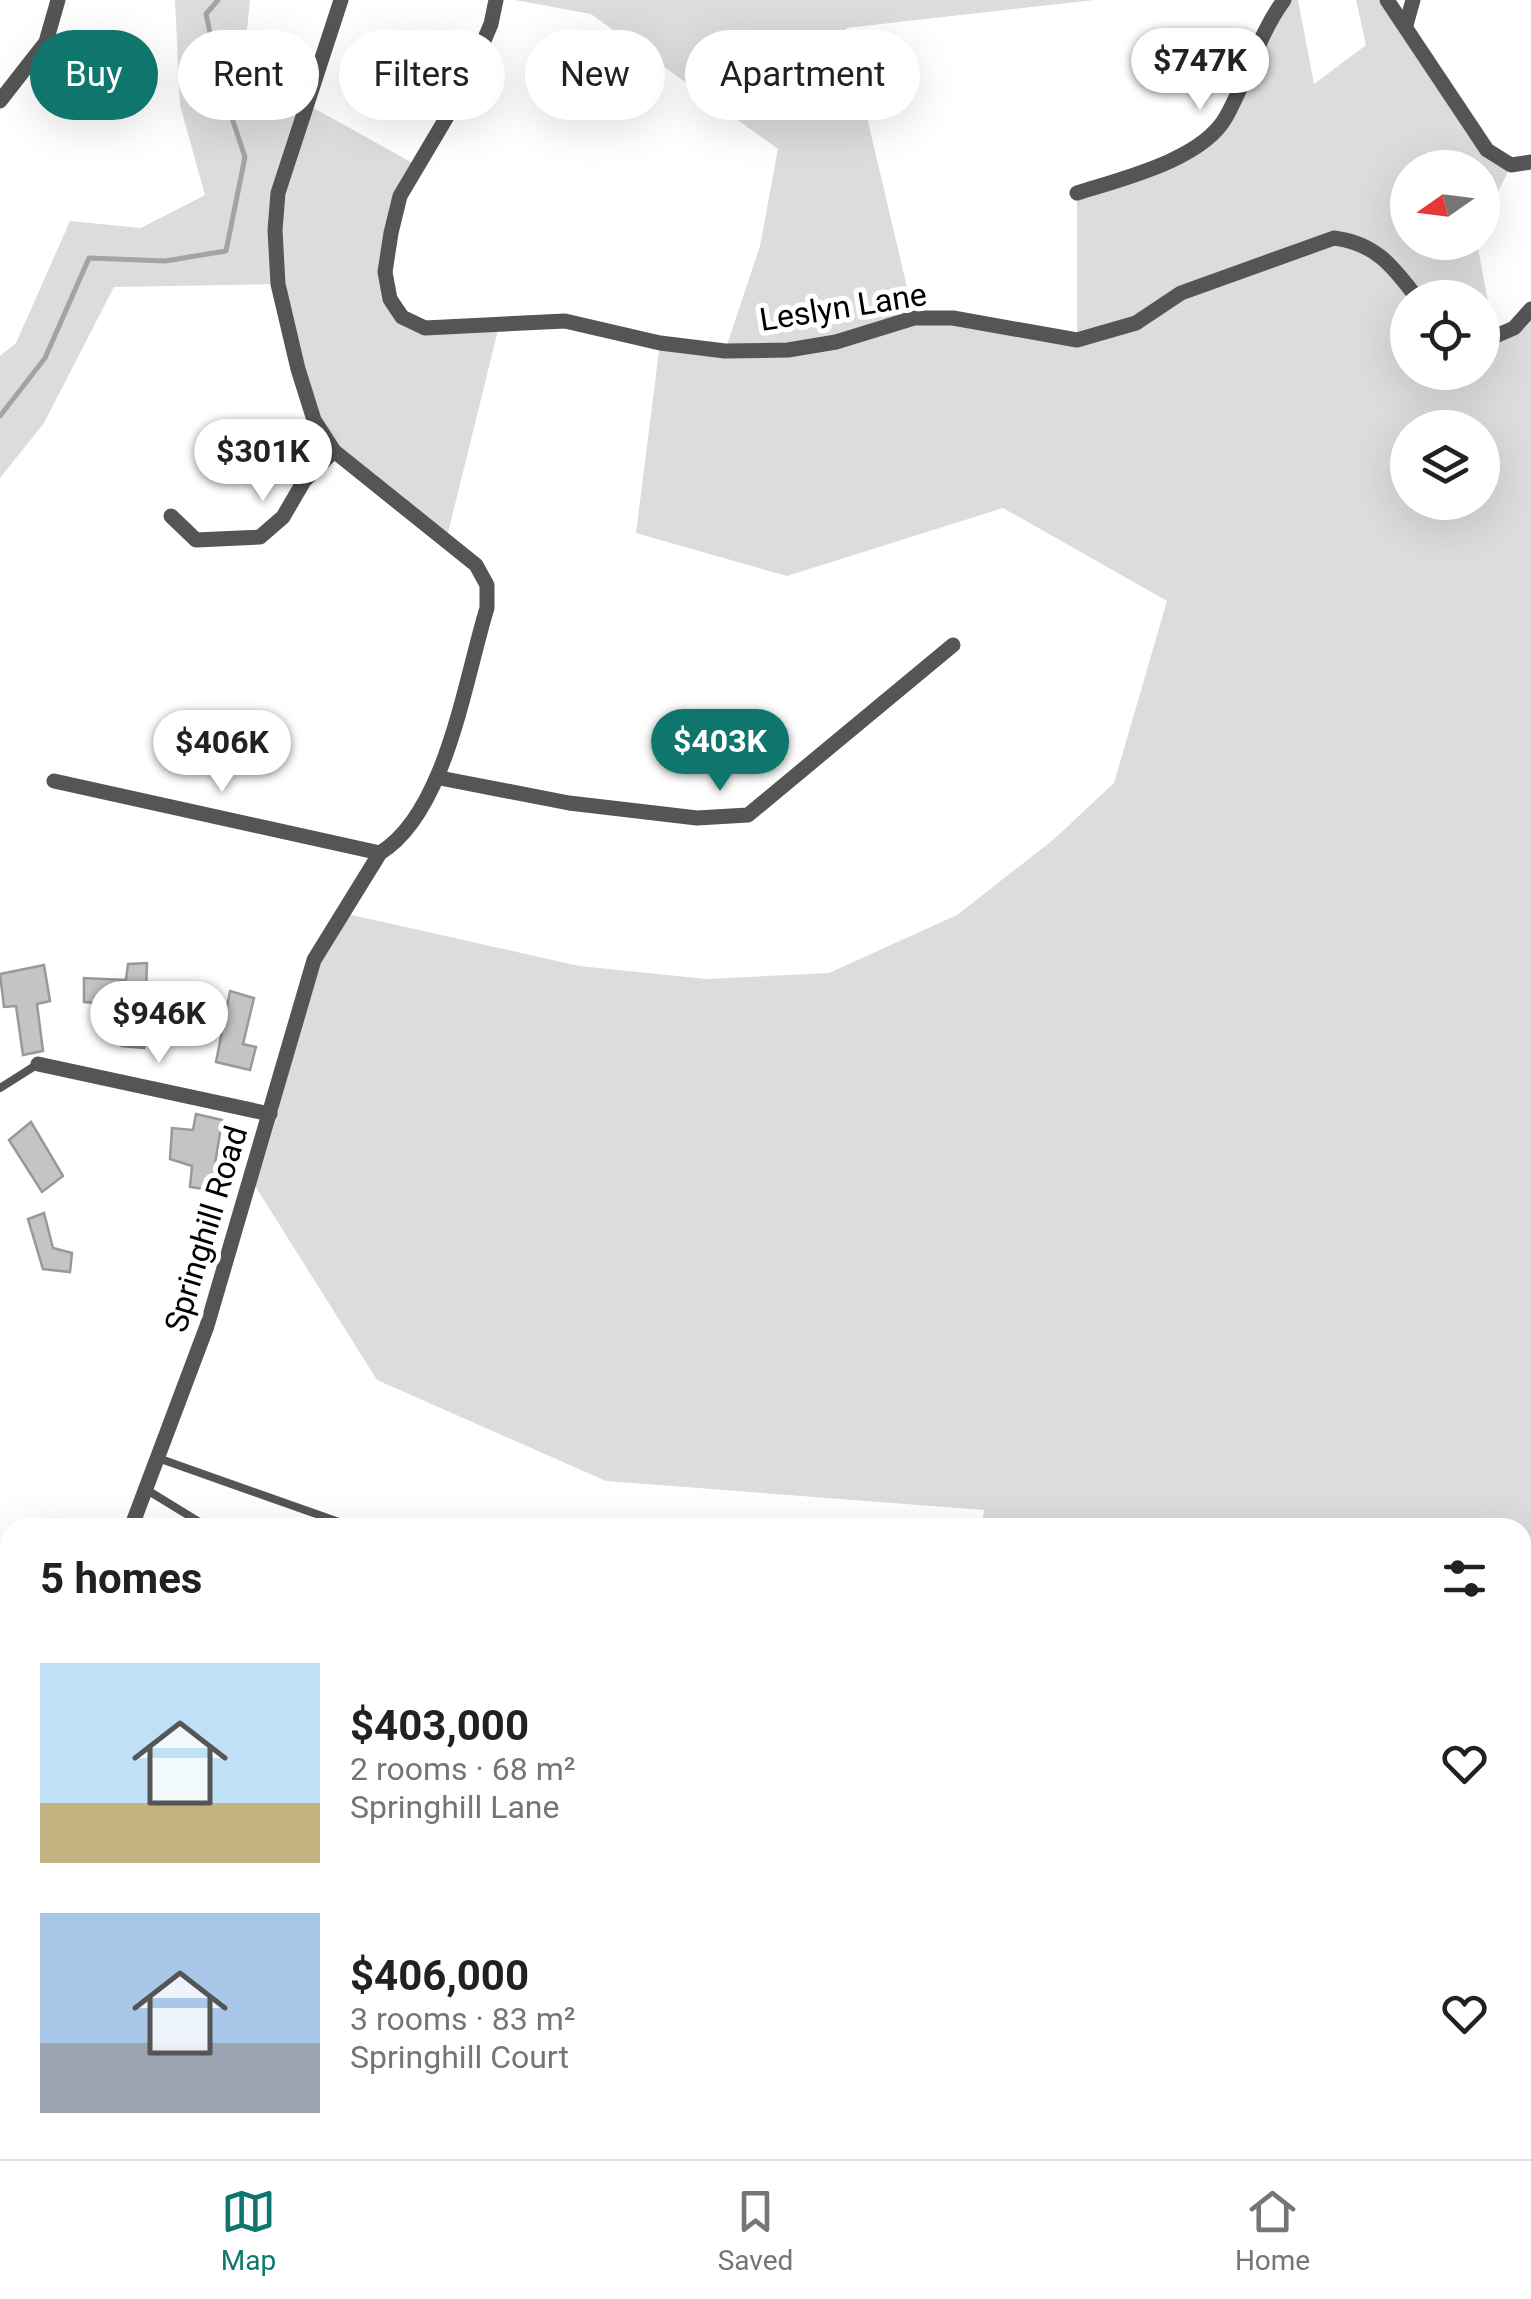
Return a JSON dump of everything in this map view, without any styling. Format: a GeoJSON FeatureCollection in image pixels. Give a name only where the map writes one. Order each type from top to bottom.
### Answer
{"type":"FeatureCollection","features":[{"type":"Feature","properties":{"kind":"street"},"geometry":{"type":"LineString","coordinates":[[0,101],[46,42],[58,0]]}},
{"type":"Feature","properties":{"kind":"street","name":"Springhill Road"},"geometry":{"type":"LineString","coordinates":[[134,1518],[207,1326],[314,960],[380,853],[393,845],[440,778],[487,608],[487,585],[476,564],[334,451],[314,420],[298,368],[278,284],[278,193],[341,0]]}},
{"type":"Feature","properties":{"kind":"street","name":"Leslyn Lane"},"geometry":{"type":"LineString","coordinates":[[496,0],[491,24],[464,88],[400,196],[391,234],[385,272],[390,299],[402,318],[424,328],[565,321],[660,343],[724,351],[836,342],[914,318],[953,318],[1077,340],[1109,334],[1136,323],[1182,293],[1334,238],[1358,241],[1382,255],[1402,280]]}},
{"type":"Feature","properties":{"kind":"street"},"geometry":{"type":"LineString","coordinates":[[1077,194],[1160,166],[1207,138],[1224,122],[1284,0]]}},
{"type":"Feature","properties":{"kind":"street"},"geometry":{"type":"LineString","coordinates":[[1387,0],[1487,150],[1511,165],[1531,162]]}},
{"type":"Feature","properties":{"kind":"street"},"geometry":{"type":"LineString","coordinates":[[1406,25],[1413,0]]}},
{"type":"Feature","properties":{"kind":"street"},"geometry":{"type":"LineString","coordinates":[[1500,334],[1514,328],[1531,309]]}},
{"type":"Feature","properties":{"kind":"street"},"geometry":{"type":"LineString","coordinates":[[170,516],[196,540],[260,537],[282,517],[304,481],[334,451]]}},
{"type":"Feature","properties":{"kind":"street"},"geometry":{"type":"LineString","coordinates":[[440,778],[570,803],[696,818],[748,815],[953,644]]}},
{"type":"Feature","properties":{"kind":"street"},"geometry":{"type":"LineString","coordinates":[[54,782],[380,853]]}},
{"type":"Feature","properties":{"kind":"street"},"geometry":{"type":"LineString","coordinates":[[38,1064],[270,1114]]}},
{"type":"Feature","properties":{"kind":"lane"},"geometry":{"type":"LineString","coordinates":[[0,1088],[38,1064]]}},
{"type":"Feature","properties":{"kind":"lane"},"geometry":{"type":"LineString","coordinates":[[155,1457],[328,1518]]}},
{"type":"Feature","properties":{"kind":"lane"},"geometry":{"type":"LineString","coordinates":[[143,1487],[193,1518]]}},
{"type":"Feature","properties":{"kind":"shaded area"},"geometry":{"type":"Polygon","coordinates":[[[175,0],[250,0],[247,30],[178,30],[178,63],[175,0]]]}},
{"type":"Feature","properties":{"kind":"shaded area"},"geometry":{"type":"Polygon","coordinates":[[[515,0],[1094,0],[846,30],[685,30],[685,82],[665,67],[665,30],[613,30],[591,14],[515,0]]]}},
{"type":"Feature","properties":{"kind":"shaded area"},"geometry":{"type":"Polygon","coordinates":[[[1284,0],[1298,0],[1314,84],[1366,45],[1356,0],[1387,0],[1487,150],[1390,150],[1390,260],[1480,260],[1484,280],[1390,280],[1390,390],[1500,390],[1500,335],[1531,309],[1531,1518],[983,1518],[984,1510],[606,1481],[377,1380],[247,1173],[301,996],[343,913],[579,966],[707,979],[829,973],[957,915],[1053,840],[1114,783],[1167,601],[1003,508],[787,576],[636,533],[660,343],[725,351],[760,246],[778,149],[738,120],[868,120],[914,317],[1077,339],[1077,193],[1207,138],[1284,0]]]}},
{"type":"Feature","properties":{"kind":"shaded area"},"geometry":{"type":"Polygon","coordinates":[[[319,111],[418,166],[400,196],[390,299],[425,328],[499,326],[446,541],[379,489],[314,419],[278,284],[114,287],[44,423],[0,478],[0,356],[16,343],[70,221],[141,228],[205,195],[184,120],[319,120],[319,111]]]}},
{"type":"Feature","properties":{"kind":"shaded area"},"geometry":{"type":"Polygon","coordinates":[[[1500,158],[1511,165],[1500,188],[1500,158]]]}},
{"type":"Feature","properties":{"kind":"building"},"geometry":{"type":"Polygon","coordinates":[[[147,963],[144,1048],[122,1046],[125,1005],[84,1002],[84,978],[126,980],[128,964],[147,963]]]}},
{"type":"Feature","properties":{"kind":"building"},"geometry":{"type":"Polygon","coordinates":[[[44,965],[50,1001],[37,1004],[43,1051],[23,1055],[16,1006],[4,1007],[0,974],[44,965]]]}},
{"type":"Feature","properties":{"kind":"building"},"geometry":{"type":"Polygon","coordinates":[[[230,991],[254,998],[243,1044],[256,1047],[250,1070],[216,1062],[230,991]]]}},
{"type":"Feature","properties":{"kind":"building"},"geometry":{"type":"Polygon","coordinates":[[[196,1114],[222,1120],[211,1190],[190,1187],[192,1166],[170,1159],[172,1128],[193,1130],[196,1114]]]}},
{"type":"Feature","properties":{"kind":"building"},"geometry":{"type":"Polygon","coordinates":[[[31,1122],[63,1176],[42,1192],[9,1140],[31,1122]]]}},
{"type":"Feature","properties":{"kind":"building"},"geometry":{"type":"Polygon","coordinates":[[[44,1213],[53,1248],[72,1253],[70,1272],[43,1269],[28,1219],[44,1213]]]}},
{"type":"Feature","properties":{"kind":"waterway"},"geometry":{"type":"LineString","coordinates":[[0,416],[45,358],[89,258],[165,261],[226,251],[245,157],[222,88],[206,14],[218,0]]}}]}
